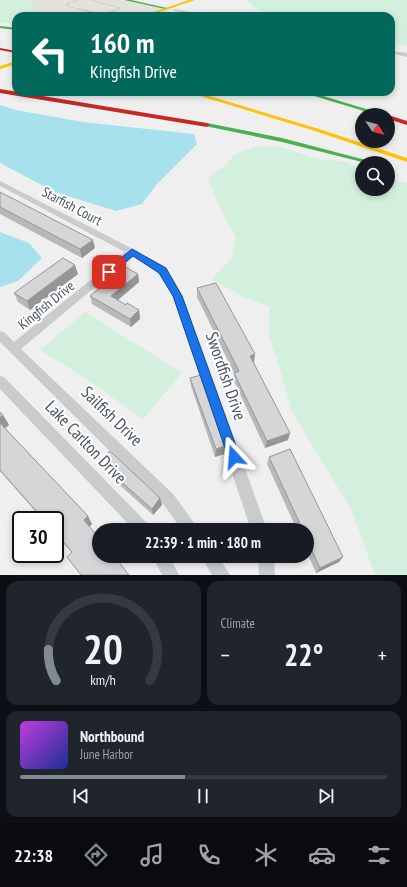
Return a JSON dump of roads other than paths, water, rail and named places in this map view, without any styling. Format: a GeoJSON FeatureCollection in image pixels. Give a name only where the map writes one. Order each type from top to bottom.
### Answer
{"type":"FeatureCollection","features":[{"type":"Feature","properties":{"kind":"main road"},"geometry":{"type":"LineString","coordinates":[[126,0],[170,9]]}},
{"type":"Feature","properties":{"kind":"main road"},"geometry":{"type":"LineString","coordinates":[[164,12],[193,0]]}},
{"type":"Feature","properties":{"kind":"main road"},"geometry":{"type":"LineString","coordinates":[[159,12],[202,0]]}},
{"type":"Feature","properties":{"kind":"main road"},"geometry":{"type":"LineString","coordinates":[[0,27],[12,28]]}},
{"type":"Feature","properties":{"kind":"main road"},"geometry":{"type":"LineString","coordinates":[[0,42],[12,49]]}},
{"type":"Feature","properties":{"kind":"main road"},"geometry":{"type":"LineString","coordinates":[[0,49],[12,51]]}},
{"type":"Feature","properties":{"kind":"main road"},"geometry":{"type":"LineString","coordinates":[[0,63],[12,53]]}},
{"type":"Feature","properties":{"kind":"main road"},"geometry":{"type":"LineString","coordinates":[[0,68],[12,64]]}},
{"type":"Feature","properties":{"kind":"main road"},"geometry":{"type":"LineString","coordinates":[[0,91],[12,93]]}},
{"type":"Feature","properties":{"kind":"main road"},"geometry":{"type":"LineString","coordinates":[[30,96],[243,132],[299,143],[355,158]]}},
{"type":"Feature","properties":{"kind":"main road"},"geometry":{"type":"LineString","coordinates":[[203,96],[310,128],[407,160]]}},
{"type":"Feature","properties":{"kind":"main road"},"geometry":{"type":"LineString","coordinates":[[318,96],[359,108]]}},
{"type":"Feature","properties":{"kind":"main road"},"geometry":{"type":"LineString","coordinates":[[395,119],[407,123]]}},
{"type":"Feature","properties":{"kind":"street"},"geometry":{"type":"LineString","coordinates":[[170,9],[183,12]]}},
{"type":"Feature","properties":{"kind":"street"},"geometry":{"type":"LineString","coordinates":[[395,53],[407,55]]}},
{"type":"Feature","properties":{"kind":"street","name":"Starfish Court"},"geometry":{"type":"LineString","coordinates":[[0,183],[132,252]]}},
{"type":"Feature","properties":{"kind":"street","name":"Kingfish Drive"},"geometry":{"type":"LineString","coordinates":[[14,348],[132,252]]}},
{"type":"Feature","properties":{"kind":"street","name":"Swordfish Drive"},"geometry":{"type":"LineString","coordinates":[[132,252],[162,270],[178,296],[257,523]]}},
{"type":"Feature","properties":{"kind":"street","name":"Sailfish Drive"},"geometry":{"type":"LineString","coordinates":[[0,335],[169,500],[186,523]]}},
{"type":"Feature","properties":{"kind":"street","name":"Lake Carlton Drive"},"geometry":{"type":"LineString","coordinates":[[0,381],[137,523]]}},
{"type":"Feature","properties":{"kind":"street"},"geometry":{"type":"LineString","coordinates":[[164,563],[171,575]]}},
{"type":"Feature","properties":{"kind":"street"},"geometry":{"type":"LineString","coordinates":[[214,563],[222,575]]}},
{"type":"Feature","properties":{"kind":"street"},"geometry":{"type":"LineString","coordinates":[[266,563],[267,575]]}},
{"type":"Feature","properties":{"kind":"lane"},"geometry":{"type":"LineString","coordinates":[[78,0],[68,3],[67,6],[91,12]]}},
{"type":"Feature","properties":{"kind":"lane"},"geometry":{"type":"LineString","coordinates":[[90,0],[121,8],[111,12]]}},
{"type":"Feature","properties":{"kind":"lane"},"geometry":{"type":"LineString","coordinates":[[103,3],[108,2]]}},
{"type":"Feature","properties":{"kind":"water"},"geometry":{"type":"Polygon","coordinates":[[[0,105],[16,110],[83,122],[194,134],[197,144],[157,184],[142,204],[116,211],[55,192],[0,163],[0,105]]]}},
{"type":"Feature","properties":{"kind":"water"},"geometry":{"type":"Polygon","coordinates":[[[0,232],[29,243],[42,258],[18,281],[0,287],[0,232]]]}}]}
